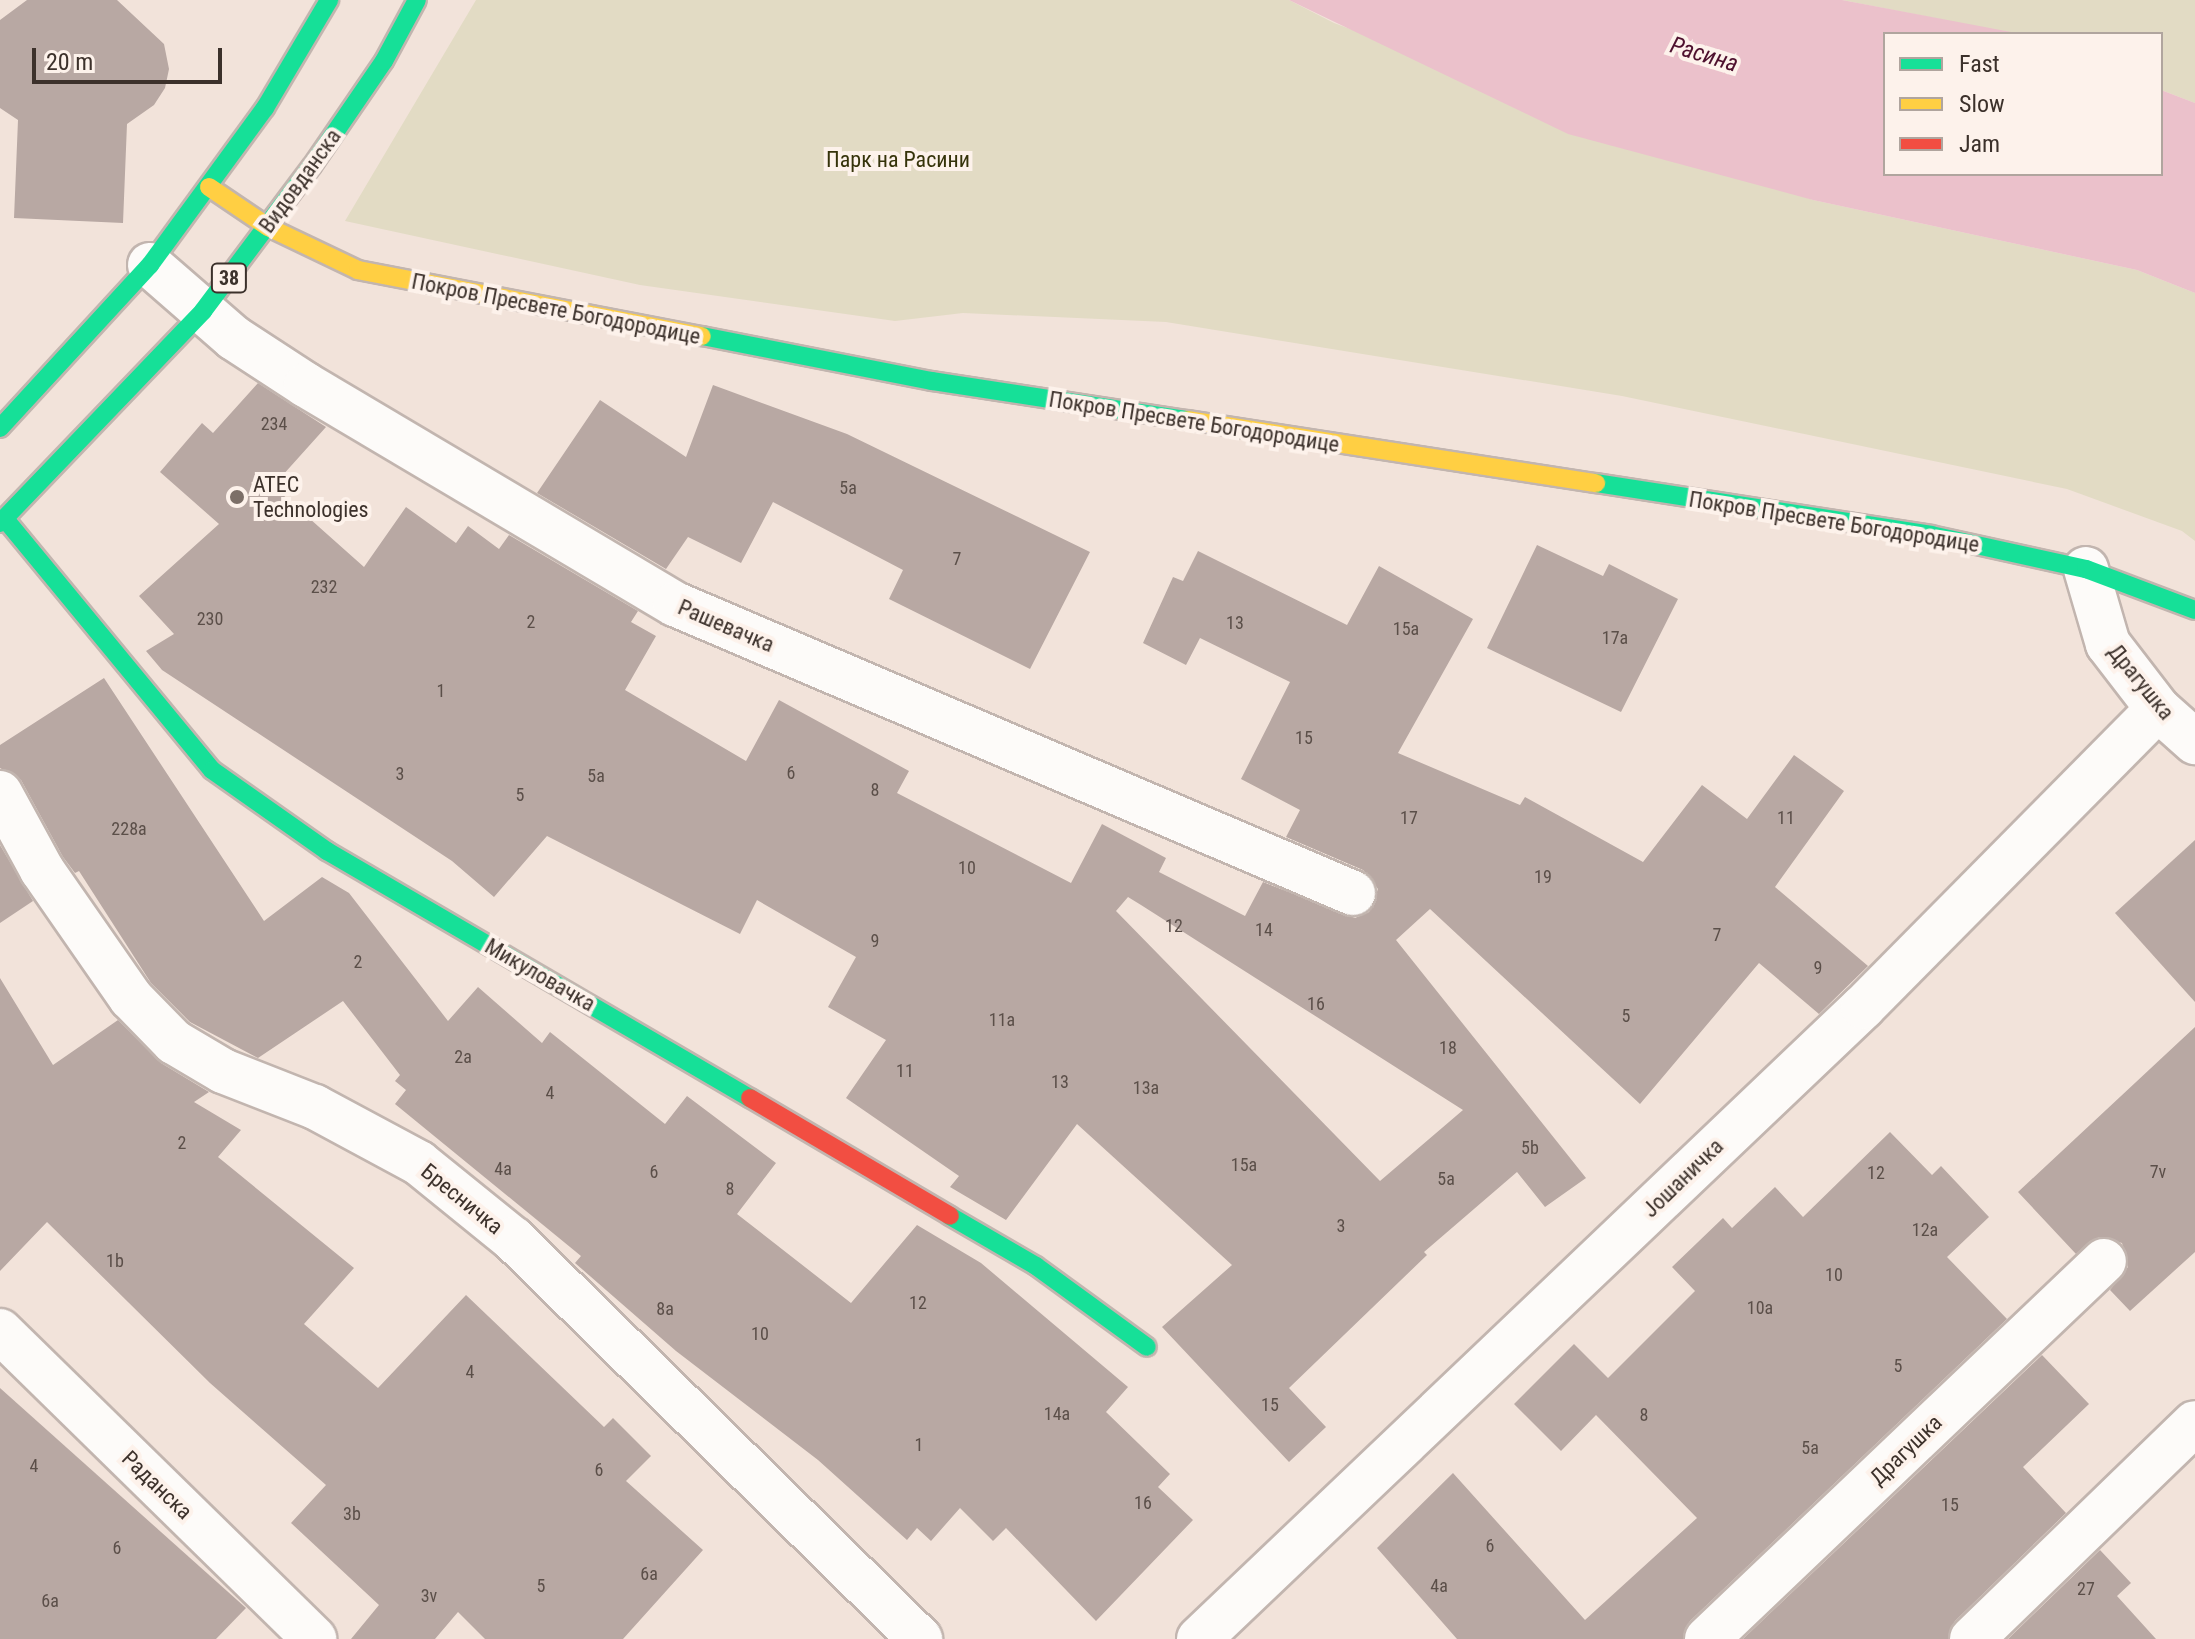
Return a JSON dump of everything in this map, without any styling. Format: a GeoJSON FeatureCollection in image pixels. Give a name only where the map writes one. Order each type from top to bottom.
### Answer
{"type":"FeatureCollection","features":[{"type":"Feature","properties":{"kind":"street"},"geometry":{"type":"LineString","coordinates":[[0,428],[150,265],[209,187],[329,0]]}},
{"type":"Feature","properties":{"kind":"street","name":"Видовданска"},"geometry":{"type":"LineString","coordinates":[[2,521],[203,311],[268,227],[384,61],[417,0]]}},
{"type":"Feature","properties":{"kind":"street","name":"Покров Пресвете Богодородице"},"geometry":{"type":"LineString","coordinates":[[209,187],[268,227],[358,270],[842,364],[1931,535],[2086,569],[2195,610]]}},
{"type":"Feature","properties":{"kind":"street","name":"Рашевачка"},"geometry":{"type":"LineString","coordinates":[[150,265],[203,311],[306,385],[675,604],[1353,893]]}},
{"type":"Feature","properties":{"kind":"street","name":"Микуловачка"},"geometry":{"type":"LineString","coordinates":[[2,521],[212,770],[327,851],[1036,1266],[1147,1347]]}},
{"type":"Feature","properties":{"kind":"street","name":"Драгушка"},"geometry":{"type":"LineString","coordinates":[[2086,569],[2108,644],[2158,709],[2195,742]]}},
{"type":"Feature","properties":{"kind":"street","name":"Јошаничка"},"geometry":{"type":"LineString","coordinates":[[1199,1639],[1863,1007],[2158,709]]}},
{"type":"Feature","properties":{"kind":"street","name":"Бресничка"},"geometry":{"type":"LineString","coordinates":[[0,793],[42,870],[131,998],[174,1042],[223,1071],[315,1107],[419,1163],[513,1239],[920,1639]]}},
{"type":"Feature","properties":{"kind":"street","name":"Драгушка"},"geometry":{"type":"LineString","coordinates":[[1707,1639],[2104,1261]]}},
{"type":"Feature","properties":{"kind":"street","name":"Раданска"},"geometry":{"type":"LineString","coordinates":[[0,1331],[314,1639]]}},
{"type":"Feature","properties":{"kind":"street"},"geometry":{"type":"LineString","coordinates":[[1972,1639],[2195,1423]]}},
{"type":"Feature","properties":{"kind":"green space","name":"Парк на Расини"},"geometry":{"type":"Polygon","coordinates":[[[476,0],[1289,0],[1334,23],[1813,200],[2137,270],[2195,293],[2195,541],[2182,531],[2067,489],[1622,396],[1166,322],[963,313],[895,321],[640,285],[345,221],[476,0]]]}},
{"type":"Feature","properties":{"kind":"green space"},"geometry":{"type":"Polygon","coordinates":[[[1842,0],[2195,0],[2195,103],[2163,91],[2163,32],[2006,32],[1842,0]]]}},
{"type":"Feature","properties":{"kind":"water","name":"Расина"},"geometry":{"type":"Polygon","coordinates":[[[1289,0],[1842,0],[2011,32],[1883,32],[1883,176],[2163,176],[2163,91],[2195,103],[2195,293],[2137,270],[1813,200],[1568,134],[1289,0]]]}},
{"type":"Feature","properties":{"kind":"building"},"geometry":{"type":"Polygon","coordinates":[[[27,0],[117,0],[164,44],[169,69],[165,88],[154,105],[127,124],[123,223],[14,218],[18,120],[0,108],[0,20],[27,0]]]}},
{"type":"Feature","properties":{"kind":"building"},"geometry":{"type":"Polygon","coordinates":[[[258,383],[326,427],[273,486],[364,567],[406,507],[456,543],[468,526],[499,549],[509,535],[638,611],[631,622],[656,636],[625,690],[746,761],[779,700],[909,771],[897,793],[1071,883],[1102,824],[1166,858],[1159,872],[1245,916],[1263,882],[1355,918],[1369,912],[1378,889],[1363,870],[1286,837],[1300,810],[1241,779],[1290,682],[1200,638],[1186,665],[1143,643],[1173,577],[1183,581],[1198,551],[1347,625],[1379,566],[1473,619],[1398,753],[1520,805],[1525,797],[1643,862],[1702,785],[1747,819],[1794,755],[1844,791],[1775,887],[1868,966],[1819,1014],[1759,963],[1640,1104],[1430,909],[1396,940],[1586,1178],[1545,1207],[1517,1172],[1424,1252],[1427,1255],[1289,1388],[1326,1427],[1289,1462],[1162,1327],[1232,1265],[1077,1124],[1006,1220],[950,1187],[959,1176],[846,1098],[886,1040],[828,1007],[856,957],[757,900],[740,934],[547,836],[494,897],[452,861],[162,670],[146,651],[174,634],[139,596],[219,524],[160,472],[202,423],[213,433],[258,383]],[[1128,897],[1116,911],[1380,1181],[1463,1110],[1128,897]]]}},
{"type":"Feature","properties":{"kind":"building"},"geometry":{"type":"Polygon","coordinates":[[[713,385],[847,434],[1090,552],[1030,669],[889,599],[903,570],[773,502],[741,563],[688,537],[666,569],[537,493],[600,400],[686,457],[713,385]]]}},
{"type":"Feature","properties":{"kind":"building"},"geometry":{"type":"Polygon","coordinates":[[[1537,545],[1603,576],[1609,564],[1678,599],[1621,712],[1487,648],[1537,545]]]}},
{"type":"Feature","properties":{"kind":"building"},"geometry":{"type":"Polygon","coordinates":[[[104,678],[264,921],[322,877],[349,893],[448,1021],[478,987],[542,1043],[550,1032],[665,1124],[687,1096],[776,1163],[737,1214],[851,1303],[917,1225],[981,1263],[1128,1387],[1106,1412],[1170,1474],[1158,1487],[1193,1520],[1096,1621],[1006,1528],[993,1541],[960,1508],[931,1541],[917,1528],[907,1540],[818,1460],[676,1351],[575,1263],[581,1256],[395,1104],[406,1090],[395,1081],[400,1075],[343,1001],[258,1058],[190,1022],[151,983],[79,871],[75,873],[63,857],[21,780],[0,768],[0,745],[104,678]]]}},
{"type":"Feature","properties":{"kind":"building"},"geometry":{"type":"Polygon","coordinates":[[[2195,840],[2195,1002],[2115,913],[2195,840]]]}},
{"type":"Feature","properties":{"kind":"building"},"geometry":{"type":"Polygon","coordinates":[[[0,845],[33,901],[0,923],[0,845]]]}},
{"type":"Feature","properties":{"kind":"building"},"geometry":{"type":"Polygon","coordinates":[[[0,978],[53,1065],[118,1020],[161,1063],[209,1092],[194,1102],[241,1130],[218,1157],[354,1268],[304,1324],[378,1388],[466,1295],[604,1427],[613,1418],[651,1456],[626,1481],[703,1550],[623,1639],[485,1639],[458,1612],[435,1639],[351,1639],[379,1605],[291,1523],[326,1485],[210,1383],[47,1222],[0,1271],[0,978]]]}},
{"type":"Feature","properties":{"kind":"building"},"geometry":{"type":"Polygon","coordinates":[[[2195,1027],[2195,1252],[2130,1311],[2110,1290],[2128,1267],[2122,1243],[2099,1237],[2076,1254],[2018,1192],[2195,1027]]]}},
{"type":"Feature","properties":{"kind":"building"},"geometry":{"type":"Polygon","coordinates":[[[1890,1132],[1932,1175],[1941,1166],[1989,1217],[1947,1257],[2007,1319],[1690,1621],[1683,1639],[1457,1639],[1377,1548],[1453,1473],[1585,1620],[1697,1518],[1596,1415],[1561,1451],[1514,1404],[1574,1344],[1608,1378],[1695,1291],[1672,1267],[1723,1218],[1732,1228],[1775,1187],[1803,1217],[1890,1132]]]}},
{"type":"Feature","properties":{"kind":"building"},"geometry":{"type":"Polygon","coordinates":[[[2042,1355],[2089,1404],[2023,1467],[2066,1513],[1955,1621],[1948,1639],[1743,1639],[2042,1355]]]}},
{"type":"Feature","properties":{"kind":"building"},"geometry":{"type":"Polygon","coordinates":[[[0,1388],[246,1608],[216,1639],[0,1639],[0,1388]]]}},
{"type":"Feature","properties":{"kind":"building"},"geometry":{"type":"Polygon","coordinates":[[[2100,1550],[2131,1583],[2117,1596],[2156,1639],[2008,1639],[2100,1550]]]}},
{"type":"Feature","properties":{"kind":"traffic: fast"},"geometry":{"type":"LineString","coordinates":[[0,428],[150,265],[265,108],[329,0]]}},
{"type":"Feature","properties":{"kind":"traffic: fast"},"geometry":{"type":"LineString","coordinates":[[0,523],[203,311],[312,166],[384,61],[417,0]]}},
{"type":"Feature","properties":{"kind":"traffic: fast"},"geometry":{"type":"LineString","coordinates":[[702,336],[932,381],[1188,420]]}},
{"type":"Feature","properties":{"kind":"traffic: fast"},"geometry":{"type":"LineString","coordinates":[[1596,483],[1931,535],[2086,569],[2195,610]]}},
{"type":"Feature","properties":{"kind":"traffic: fast"},"geometry":{"type":"LineString","coordinates":[[5,519],[212,770],[327,851],[750,1098]]}},
{"type":"Feature","properties":{"kind":"traffic: fast"},"geometry":{"type":"LineString","coordinates":[[950,1216],[1036,1266],[1147,1347]]}},
{"type":"Feature","properties":{"kind":"traffic: slow"},"geometry":{"type":"LineString","coordinates":[[209,187],[268,227],[358,270],[702,336]]}},
{"type":"Feature","properties":{"kind":"traffic: slow"},"geometry":{"type":"LineString","coordinates":[[1188,420],[1596,483]]}},
{"type":"Feature","properties":{"kind":"traffic: jam"},"geometry":{"type":"LineString","coordinates":[[750,1098],[950,1216]]}},
{"type":"Feature","properties":{"kind":"place","name":"ATEC Technologies"},"geometry":{"type":"Point","coordinates":[237,497]}}]}
